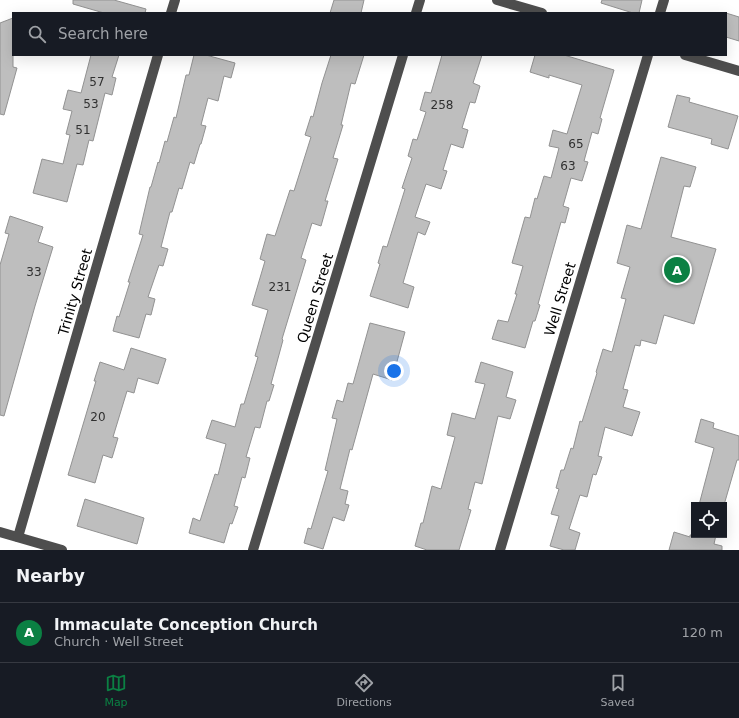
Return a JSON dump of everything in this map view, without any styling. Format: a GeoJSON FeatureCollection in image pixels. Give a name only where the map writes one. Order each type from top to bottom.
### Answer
{"type":"FeatureCollection","features":[{"type":"Feature","properties":{"kind":"street"},"geometry":{"type":"LineString","coordinates":[[171,12],[174,0]]}},
{"type":"Feature","properties":{"kind":"street"},"geometry":{"type":"LineString","coordinates":[[416,12],[420,0]]}},
{"type":"Feature","properties":{"kind":"street"},"geometry":{"type":"LineString","coordinates":[[497,0],[539,12]]}},
{"type":"Feature","properties":{"kind":"street"},"geometry":{"type":"LineString","coordinates":[[660,12],[664,0]]}},
{"type":"Feature","properties":{"kind":"street","name":"Trinity Street"},"geometry":{"type":"LineString","coordinates":[[18,537],[158,56]]}},
{"type":"Feature","properties":{"kind":"street","name":"Queen Street"},"geometry":{"type":"LineString","coordinates":[[253,550],[403,56]]}},
{"type":"Feature","properties":{"kind":"street","name":"Well Street"},"geometry":{"type":"LineString","coordinates":[[500,550],[648,56]]}},
{"type":"Feature","properties":{"kind":"street"},"geometry":{"type":"LineString","coordinates":[[688,56],[739,71]]}},
{"type":"Feature","properties":{"kind":"street"},"geometry":{"type":"LineString","coordinates":[[0,532],[62,550]]}},
{"type":"Feature","properties":{"kind":"building"},"geometry":{"type":"Polygon","coordinates":[[[73,0],[114,0],[146,9],[145,12],[101,12],[73,4],[73,0]]]}},
{"type":"Feature","properties":{"kind":"building"},"geometry":{"type":"Polygon","coordinates":[[[334,0],[364,0],[361,12],[330,12],[334,0]]]}},
{"type":"Feature","properties":{"kind":"building"},"geometry":{"type":"Polygon","coordinates":[[[602,0],[642,0],[639,12],[630,12],[601,3],[602,0]]]}},
{"type":"Feature","properties":{"kind":"building"},"geometry":{"type":"Polygon","coordinates":[[[727,13],[739,17],[739,41],[727,37],[727,13]]]}},
{"type":"Feature","properties":{"kind":"building"},"geometry":{"type":"Polygon","coordinates":[[[12,18],[13,67],[17,68],[4,115],[0,114],[0,23],[12,18]]]}},
{"type":"Feature","properties":{"kind":"building"},"geometry":{"type":"Polygon","coordinates":[[[91,56],[119,56],[112,77],[116,78],[112,95],[105,93],[93,141],[89,140],[83,165],[77,164],[67,202],[33,193],[42,159],[63,164],[70,135],[66,134],[72,111],[63,109],[68,90],[81,93],[91,56]]]}},
{"type":"Feature","properties":{"kind":"building"},"geometry":{"type":"Polygon","coordinates":[[[194,56],[210,56],[235,63],[231,78],[224,76],[218,101],[208,98],[201,125],[206,126],[201,144],[194,164],[190,162],[182,189],[179,188],[172,212],[170,212],[161,247],[168,249],[163,266],[159,265],[148,297],[155,299],[151,315],[146,314],[139,338],[113,331],[130,282],[128,282],[143,235],[139,234],[150,187],[165,141],[167,142],[174,117],[176,118],[186,75],[189,75],[194,56]]]}},
{"type":"Feature","properties":{"kind":"building"},"geometry":{"type":"Polygon","coordinates":[[[331,56],[364,56],[355,84],[351,83],[341,125],[343,125],[333,158],[338,159],[325,201],[328,201],[321,226],[312,223],[301,258],[306,260],[282,339],[283,340],[271,384],[274,385],[269,401],[267,401],[260,428],[255,427],[246,457],[250,458],[245,478],[242,477],[234,506],[238,507],[232,524],[230,523],[224,543],[189,533],[193,518],[200,521],[215,474],[218,475],[226,444],[206,438],[212,420],[235,427],[241,404],[244,404],[258,357],[255,356],[268,310],[252,305],[265,261],[260,259],[267,234],[275,236],[290,190],[294,191],[311,137],[305,135],[311,116],[313,117],[331,56]]]}},
{"type":"Feature","properties":{"kind":"building"},"geometry":{"type":"Polygon","coordinates":[[[442,56],[482,56],[473,83],[480,86],[475,103],[470,102],[462,128],[468,130],[463,148],[451,144],[443,170],[447,171],[441,189],[426,184],[415,217],[430,222],[425,235],[418,232],[403,283],[414,287],[408,308],[370,296],[380,264],[378,263],[383,246],[387,247],[405,189],[402,188],[412,158],[408,156],[413,139],[417,140],[426,112],[420,110],[425,92],[431,93],[442,56]]]}},
{"type":"Feature","properties":{"kind":"building"},"geometry":{"type":"Polygon","coordinates":[[[535,56],[567,56],[614,70],[600,118],[602,119],[598,134],[592,132],[584,161],[588,162],[582,181],[571,178],[563,206],[569,208],[565,223],[561,222],[538,304],[540,305],[535,321],[533,321],[525,348],[492,339],[498,320],[508,322],[517,294],[515,294],[523,266],[512,263],[525,217],[530,218],[535,198],[537,199],[544,176],[551,178],[559,148],[549,146],[553,130],[567,134],[582,85],[549,75],[549,78],[530,72],[535,56]]]}},
{"type":"Feature","properties":{"kind":"building"},"geometry":{"type":"Polygon","coordinates":[[[677,95],[690,98],[689,102],[738,116],[728,149],[711,144],[712,139],[668,127],[677,95]]]}},
{"type":"Feature","properties":{"kind":"building"},"geometry":{"type":"Polygon","coordinates":[[[661,157],[696,167],[690,187],[684,186],[671,237],[716,249],[694,324],[664,315],[656,344],[641,340],[640,346],[635,345],[623,389],[628,390],[623,407],[640,412],[632,436],[605,427],[598,456],[602,457],[596,475],[593,474],[587,497],[580,495],[569,529],[580,533],[575,550],[564,550],[550,546],[559,516],[551,514],[559,489],[556,488],[561,470],[564,470],[571,448],[573,449],[580,421],[582,422],[603,349],[612,352],[626,299],[621,298],[630,267],[617,263],[627,225],[641,229],[661,157]]]}},
{"type":"Feature","properties":{"kind":"building"},"geometry":{"type":"Polygon","coordinates":[[[10,216],[43,227],[38,242],[53,247],[4,416],[0,415],[0,265],[9,234],[5,233],[10,216]]]}},
{"type":"Feature","properties":{"kind":"building"},"geometry":{"type":"Polygon","coordinates":[[[370,323],[405,332],[392,380],[373,374],[352,450],[350,449],[340,489],[348,491],[345,504],[349,505],[344,521],[333,517],[323,549],[304,543],[308,528],[311,529],[328,471],[325,470],[337,419],[332,418],[337,400],[343,402],[348,383],[353,384],[370,323]]]}},
{"type":"Feature","properties":{"kind":"building"},"geometry":{"type":"Polygon","coordinates":[[[131,348],[166,359],[158,384],[138,378],[134,393],[127,391],[113,437],[118,438],[112,458],[103,455],[95,483],[68,475],[96,381],[94,381],[100,362],[124,370],[131,348]]]}},
{"type":"Feature","properties":{"kind":"building"},"geometry":{"type":"Polygon","coordinates":[[[481,362],[513,372],[506,397],[516,400],[510,419],[498,416],[482,484],[475,482],[468,509],[471,510],[459,550],[427,550],[415,546],[421,523],[423,523],[432,486],[441,489],[455,437],[447,435],[452,413],[475,419],[485,384],[475,382],[481,362]]]}},
{"type":"Feature","properties":{"kind":"building"},"geometry":{"type":"Polygon","coordinates":[[[701,419],[714,423],[713,428],[739,436],[739,460],[737,460],[725,502],[700,502],[714,448],[695,442],[701,419]]]}},
{"type":"Feature","properties":{"kind":"building"},"geometry":{"type":"Polygon","coordinates":[[[85,499],[144,518],[137,544],[77,526],[85,499]]]}},
{"type":"Feature","properties":{"kind":"building"},"geometry":{"type":"Polygon","coordinates":[[[674,532],[690,537],[691,535],[691,538],[715,538],[714,544],[722,546],[722,550],[669,550],[674,532]]]}},
{"type":"Feature","properties":{"kind":"place","name":"Immaculate Conception Church"},"geometry":{"type":"Point","coordinates":[677,270]}}]}
